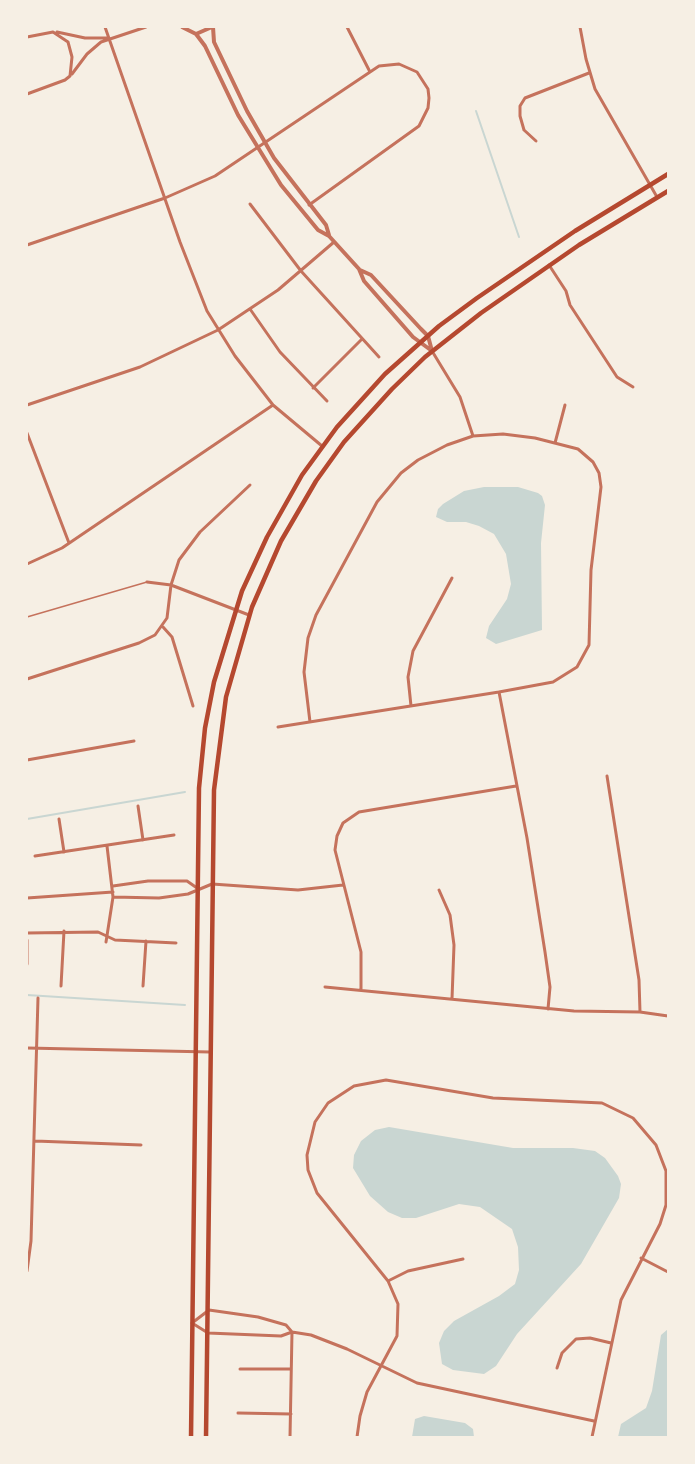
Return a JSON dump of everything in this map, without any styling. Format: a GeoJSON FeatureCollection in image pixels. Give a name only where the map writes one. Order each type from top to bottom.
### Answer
{"type":"FeatureCollection","features":[{"type":"Feature","properties":{"kind":"main road"},"geometry":{"type":"LineString","coordinates":[[191,1437],[199,788],[205,728],[217,670],[236,610],[256,559],[278,516],[322,446],[363,397],[428,336],[526,263],[668,174]]}},
{"type":"Feature","properties":{"kind":"main road"},"geometry":{"type":"LineString","coordinates":[[206,1437],[214,790],[218,743],[231,674],[249,615],[281,541],[316,481],[375,406],[432,351],[549,265],[668,191]]}},
{"type":"Feature","properties":{"kind":"street"},"geometry":{"type":"LineString","coordinates":[[105,27],[192,274],[218,330],[273,405],[322,446]]}},
{"type":"Feature","properties":{"kind":"street"},"geometry":{"type":"LineString","coordinates":[[27,94],[60,84],[70,76],[94,47],[109,39],[146,27]]}},
{"type":"Feature","properties":{"kind":"street"},"geometry":{"type":"LineString","coordinates":[[182,27],[196,34],[257,147],[296,203],[318,230],[329,236],[359,269],[370,275],[428,336],[432,351],[460,397],[473,436]]}},
{"type":"Feature","properties":{"kind":"street"},"geometry":{"type":"LineString","coordinates":[[196,34],[213,27],[214,42],[265,142],[309,205],[326,225],[329,236]]}},
{"type":"Feature","properties":{"kind":"street"},"geometry":{"type":"LineString","coordinates":[[347,27],[369,70]]}},
{"type":"Feature","properties":{"kind":"street"},"geometry":{"type":"LineString","coordinates":[[580,27],[589,72],[604,108],[657,197]]}},
{"type":"Feature","properties":{"kind":"street"},"geometry":{"type":"LineString","coordinates":[[27,37],[53,32],[85,39],[109,39]]}},
{"type":"Feature","properties":{"kind":"street"},"geometry":{"type":"LineString","coordinates":[[53,32],[68,42],[72,57],[70,76]]}},
{"type":"Feature","properties":{"kind":"street"},"geometry":{"type":"LineString","coordinates":[[27,245],[165,198],[215,176],[369,70],[389,63],[409,67],[417,72],[428,89],[428,108],[425,117],[411,132],[309,205]]}},
{"type":"Feature","properties":{"kind":"street"},"geometry":{"type":"LineString","coordinates":[[536,141],[524,130],[519,116],[520,106],[525,98],[589,72]]}},
{"type":"Feature","properties":{"kind":"street"},"geometry":{"type":"LineString","coordinates":[[250,204],[301,271],[379,357]]}},
{"type":"Feature","properties":{"kind":"street"},"geometry":{"type":"LineString","coordinates":[[27,405],[140,367],[218,330],[301,271],[334,242]]}},
{"type":"Feature","properties":{"kind":"street"},"geometry":{"type":"LineString","coordinates":[[549,265],[566,291],[570,305],[617,377],[633,387]]}},
{"type":"Feature","properties":{"kind":"street"},"geometry":{"type":"LineString","coordinates":[[359,269],[364,281],[419,344],[432,351]]}},
{"type":"Feature","properties":{"kind":"street"},"geometry":{"type":"LineString","coordinates":[[250,309],[280,352],[327,400]]}},
{"type":"Feature","properties":{"kind":"street"},"geometry":{"type":"LineString","coordinates":[[314,388],[362,339]]}},
{"type":"Feature","properties":{"kind":"street"},"geometry":{"type":"LineString","coordinates":[[27,564],[69,543],[273,405]]}},
{"type":"Feature","properties":{"kind":"street"},"geometry":{"type":"LineString","coordinates":[[555,443],[565,405]]}},
{"type":"Feature","properties":{"kind":"street"},"geometry":{"type":"LineString","coordinates":[[27,433],[69,543]]}},
{"type":"Feature","properties":{"kind":"street"},"geometry":{"type":"LineString","coordinates":[[278,728],[499,692],[561,679],[577,667],[589,645],[591,570],[601,487],[599,473],[593,462],[584,453],[555,443],[502,434],[473,436],[447,445],[418,459],[401,473],[377,502],[326,594],[313,623],[304,672],[310,722]]}},
{"type":"Feature","properties":{"kind":"street"},"geometry":{"type":"LineString","coordinates":[[27,679],[148,640],[163,627],[170,605],[171,585],[179,560],[200,532],[250,485]]}},
{"type":"Feature","properties":{"kind":"street"},"geometry":{"type":"LineString","coordinates":[[411,706],[408,677],[413,651],[452,578]]}},
{"type":"Feature","properties":{"kind":"street"},"geometry":{"type":"LineString","coordinates":[[147,582],[171,585],[249,615]]}},
{"type":"Feature","properties":{"kind":"street"},"geometry":{"type":"LineString","coordinates":[[163,627],[172,637],[193,705]]}},
{"type":"Feature","properties":{"kind":"street"},"geometry":{"type":"LineString","coordinates":[[499,692],[527,838],[550,987],[548,1009]]}},
{"type":"Feature","properties":{"kind":"street"},"geometry":{"type":"LineString","coordinates":[[27,760],[134,741]]}},
{"type":"Feature","properties":{"kind":"street"},"geometry":{"type":"LineString","coordinates":[[607,776],[639,980],[639,1012]]}},
{"type":"Feature","properties":{"kind":"street"},"geometry":{"type":"LineString","coordinates":[[360,990],[361,952],[343,885],[335,841],[343,823],[354,814],[516,786]]}},
{"type":"Feature","properties":{"kind":"street"},"geometry":{"type":"LineString","coordinates":[[138,806],[143,840]]}},
{"type":"Feature","properties":{"kind":"street"},"geometry":{"type":"LineString","coordinates":[[59,819],[64,852]]}},
{"type":"Feature","properties":{"kind":"street"},"geometry":{"type":"LineString","coordinates":[[35,856],[174,835]]}},
{"type":"Feature","properties":{"kind":"street"},"geometry":{"type":"LineString","coordinates":[[106,942],[113,897],[107,846]]}},
{"type":"Feature","properties":{"kind":"street"},"geometry":{"type":"LineString","coordinates":[[113,886],[148,881],[187,881],[197,888]]}},
{"type":"Feature","properties":{"kind":"street"},"geometry":{"type":"LineString","coordinates":[[113,897],[159,898],[188,894],[197,888],[212,884],[298,890],[343,885]]}},
{"type":"Feature","properties":{"kind":"street"},"geometry":{"type":"LineString","coordinates":[[439,890],[448,906],[454,945],[452,999]]}},
{"type":"Feature","properties":{"kind":"street"},"geometry":{"type":"LineString","coordinates":[[27,898],[113,892]]}},
{"type":"Feature","properties":{"kind":"street"},"geometry":{"type":"LineString","coordinates":[[61,986],[64,931]]}},
{"type":"Feature","properties":{"kind":"street"},"geometry":{"type":"LineString","coordinates":[[27,933],[98,932],[115,940],[176,943]]}},
{"type":"Feature","properties":{"kind":"street"},"geometry":{"type":"LineString","coordinates":[[27,940],[27,964]]}},
{"type":"Feature","properties":{"kind":"street"},"geometry":{"type":"LineString","coordinates":[[143,986],[146,941]]}},
{"type":"Feature","properties":{"kind":"street"},"geometry":{"type":"LineString","coordinates":[[325,987],[548,1009],[639,1012],[668,1016]]}},
{"type":"Feature","properties":{"kind":"street"},"geometry":{"type":"LineString","coordinates":[[27,1271],[31,1241],[38,998]]}},
{"type":"Feature","properties":{"kind":"street"},"geometry":{"type":"LineString","coordinates":[[27,1048],[210,1052]]}},
{"type":"Feature","properties":{"kind":"street"},"geometry":{"type":"LineString","coordinates":[[357,1437],[367,1392],[394,1345],[399,1320],[398,1304],[388,1281],[317,1193],[308,1170],[307,1155],[315,1122],[328,1103],[354,1086],[380,1080],[493,1098],[589,1100],[614,1107],[628,1115],[653,1140],[664,1165],[667,1179],[664,1212],[621,1300],[591,1437]]}},
{"type":"Feature","properties":{"kind":"street"},"geometry":{"type":"LineString","coordinates":[[35,1141],[141,1145]]}},
{"type":"Feature","properties":{"kind":"street"},"geometry":{"type":"LineString","coordinates":[[641,1258],[668,1272]]}},
{"type":"Feature","properties":{"kind":"street"},"geometry":{"type":"LineString","coordinates":[[388,1281],[408,1271],[463,1259]]}},
{"type":"Feature","properties":{"kind":"street"},"geometry":{"type":"LineString","coordinates":[[290,1437],[292,1332],[286,1325],[258,1317],[209,1310],[192,1323],[208,1333],[281,1336],[292,1332],[329,1341],[381,1367],[428,1386],[595,1421]]}},
{"type":"Feature","properties":{"kind":"street"},"geometry":{"type":"LineString","coordinates":[[556,1368],[562,1353],[576,1339],[590,1338],[611,1343]]}},
{"type":"Feature","properties":{"kind":"street"},"geometry":{"type":"LineString","coordinates":[[240,1369],[291,1369]]}},
{"type":"Feature","properties":{"kind":"street"},"geometry":{"type":"LineString","coordinates":[[238,1413],[291,1414]]}},
{"type":"Feature","properties":{"kind":"lane"},"geometry":{"type":"LineString","coordinates":[[27,617],[147,582]]}},
{"type":"Feature","properties":{"kind":"shaded area"},"geometry":{"type":"Polygon","coordinates":[[[484,487],[518,487],[538,493],[542,496],[545,505],[541,543],[542,630],[496,644],[486,638],[489,626],[507,599],[511,584],[506,554],[494,534],[479,526],[466,522],[447,522],[436,517],[438,509],[443,504],[464,491],[484,487]]]}},
{"type":"Feature","properties":{"kind":"shaded area"},"geometry":{"type":"Polygon","coordinates":[[[389,1127],[513,1148],[573,1148],[595,1151],[605,1158],[618,1176],[621,1184],[619,1198],[581,1264],[517,1334],[496,1366],[484,1374],[453,1370],[442,1364],[439,1343],[444,1331],[454,1321],[499,1296],[515,1284],[519,1270],[518,1247],[512,1229],[480,1207],[459,1204],[416,1218],[402,1218],[388,1212],[370,1196],[353,1168],[354,1155],[361,1141],[375,1130],[389,1127]]]}},
{"type":"Feature","properties":{"kind":"shaded area"},"geometry":{"type":"Polygon","coordinates":[[[668,1329],[668,1437],[618,1437],[621,1424],[646,1408],[652,1391],[661,1335],[668,1329]]]}},
{"type":"Feature","properties":{"kind":"shaded area"},"geometry":{"type":"Polygon","coordinates":[[[424,1416],[465,1423],[473,1429],[474,1437],[412,1437],[415,1419],[424,1416]]]}},
{"type":"Feature","properties":{"kind":"waterway"},"geometry":{"type":"LineString","coordinates":[[476,111],[519,237]]}},
{"type":"Feature","properties":{"kind":"waterway"},"geometry":{"type":"LineString","coordinates":[[27,819],[185,792]]}},
{"type":"Feature","properties":{"kind":"waterway"},"geometry":{"type":"LineString","coordinates":[[27,995],[185,1005]]}}]}
